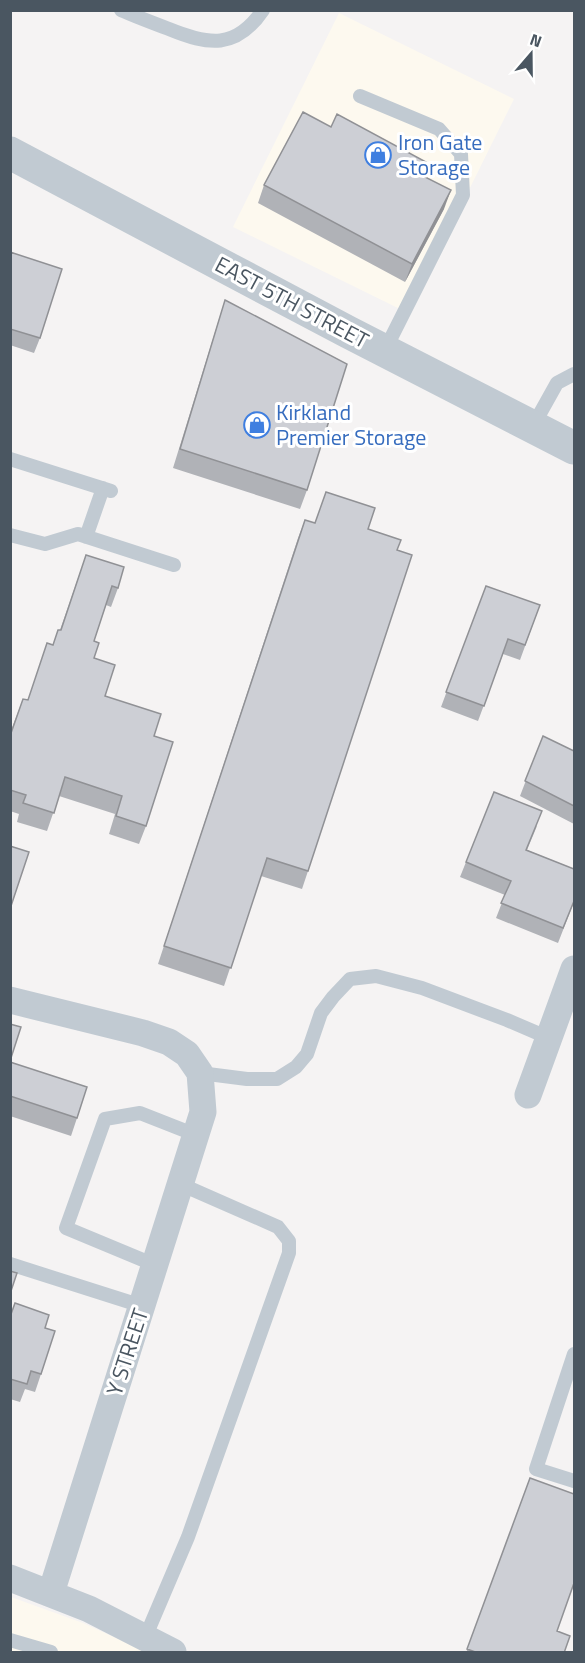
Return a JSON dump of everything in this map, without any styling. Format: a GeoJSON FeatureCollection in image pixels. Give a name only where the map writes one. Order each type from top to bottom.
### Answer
{"type":"FeatureCollection","features":[{"type":"Feature","properties":{"kind":"street","name":"EAST 5TH STREET"},"geometry":{"type":"LineString","coordinates":[[10,153],[574,448]]}},
{"type":"Feature","properties":{"kind":"street"},"geometry":{"type":"LineString","coordinates":[[528,1095],[574,969]]}},
{"type":"Feature","properties":{"kind":"street"},"geometry":{"type":"LineString","coordinates":[[10,1000],[143,1033],[169,1042],[187,1054],[200,1073],[200,1123]]}},
{"type":"Feature","properties":{"kind":"street","name":"Y STREET"},"geometry":{"type":"LineString","coordinates":[[51,1593],[200,1123]]}},
{"type":"Feature","properties":{"kind":"street"},"geometry":{"type":"LineString","coordinates":[[10,1578],[89,1609],[173,1653]]}},
{"type":"Feature","properties":{"kind":"lane"},"geometry":{"type":"LineString","coordinates":[[121,10],[192,39],[207,42],[226,40],[240,34],[255,22],[263,10]]}},
{"type":"Feature","properties":{"kind":"lane"},"geometry":{"type":"LineString","coordinates":[[360,96],[439,129],[461,154],[463,195],[385,350]]}},
{"type":"Feature","properties":{"kind":"lane"},"geometry":{"type":"LineString","coordinates":[[533,426],[557,383],[574,374]]}},
{"type":"Feature","properties":{"kind":"lane"},"geometry":{"type":"LineString","coordinates":[[10,459],[107,489],[86,537]]}},
{"type":"Feature","properties":{"kind":"lane"},"geometry":{"type":"LineString","coordinates":[[10,535],[45,544],[78,534],[174,565]]}},
{"type":"Feature","properties":{"kind":"lane"},"geometry":{"type":"LineString","coordinates":[[200,1073],[247,1079],[277,1079],[296,1067],[307,1054],[321,1013],[350,979],[376,976],[422,988],[549,1038]]}},
{"type":"Feature","properties":{"kind":"lane"},"geometry":{"type":"LineString","coordinates":[[155,1265],[66,1228],[105,1119],[140,1113],[200,1123]]}},
{"type":"Feature","properties":{"kind":"lane"},"geometry":{"type":"LineString","coordinates":[[145,1638],[188,1536],[289,1253],[289,1240],[278,1227],[180,1184]]}},
{"type":"Feature","properties":{"kind":"lane"},"geometry":{"type":"LineString","coordinates":[[10,1264],[142,1306]]}},
{"type":"Feature","properties":{"kind":"lane"},"geometry":{"type":"LineString","coordinates":[[574,1354],[536,1469],[574,1481]]}},
{"type":"Feature","properties":{"kind":"lane"},"geometry":{"type":"LineString","coordinates":[[10,1640],[51,1653]]}},
{"type":"Feature","properties":{"kind":"shaded area","name":"Iron Gate Storage"},"geometry":{"type":"Polygon","coordinates":[[[339,13],[514,99],[408,313],[233,227],[339,13]]]}},
{"type":"Feature","properties":{"kind":"shaded area"},"geometry":{"type":"Polygon","coordinates":[[[11,1597],[83,1623],[147,1652],[11,1652],[11,1597]]]}},
{"type":"Feature","properties":{"kind":"building"},"geometry":{"type":"Polygon","coordinates":[[[303,112],[331,127],[337,114],[426,162],[419,174],[451,190],[412,264],[264,185],[303,112]]]}},
{"type":"Feature","properties":{"kind":"building"},"geometry":{"type":"Polygon","coordinates":[[[10,252],[62,269],[40,338],[10,329],[10,252]]]}},
{"type":"Feature","properties":{"kind":"building","name":"Kirkland Premier Storage"},"geometry":{"type":"Polygon","coordinates":[[[225,300],[347,364],[307,490],[180,449],[225,300]]]}},
{"type":"Feature","properties":{"kind":"building"},"geometry":{"type":"Polygon","coordinates":[[[326,492],[375,508],[368,529],[401,540],[397,550],[412,555],[308,871],[267,858],[231,968],[164,946],[305,520],[315,523],[326,492]]]}},
{"type":"Feature","properties":{"kind":"building"},"geometry":{"type":"Polygon","coordinates":[[[86,555],[124,567],[118,588],[112,586],[94,641],[99,643],[94,658],[115,665],[105,696],[161,714],[154,736],[173,742],[146,826],[116,816],[122,796],[65,777],[54,813],[23,803],[26,795],[10,790],[10,736],[23,699],[28,700],[47,643],[53,645],[58,630],[61,630],[86,555]]]}},
{"type":"Feature","properties":{"kind":"building"},"geometry":{"type":"Polygon","coordinates":[[[486,586],[540,605],[525,645],[508,639],[484,706],[446,692],[486,586]]]}},
{"type":"Feature","properties":{"kind":"building"},"geometry":{"type":"Polygon","coordinates":[[[543,736],[574,751],[574,806],[525,781],[543,736]]]}},
{"type":"Feature","properties":{"kind":"building"},"geometry":{"type":"Polygon","coordinates":[[[494,792],[542,811],[526,850],[574,869],[574,901],[563,928],[501,903],[511,881],[466,862],[494,792]]]}},
{"type":"Feature","properties":{"kind":"building"},"geometry":{"type":"Polygon","coordinates":[[[10,846],[29,852],[10,909],[10,846]]]}},
{"type":"Feature","properties":{"kind":"building"},"geometry":{"type":"Polygon","coordinates":[[[10,1024],[21,1027],[10,1061],[10,1024]]]}},
{"type":"Feature","properties":{"kind":"building"},"geometry":{"type":"Polygon","coordinates":[[[10,1062],[87,1087],[77,1118],[10,1096],[10,1062]]]}},
{"type":"Feature","properties":{"kind":"building"},"geometry":{"type":"Polygon","coordinates":[[[10,1271],[17,1273],[10,1294],[10,1271]]]}},
{"type":"Feature","properties":{"kind":"building"},"geometry":{"type":"Polygon","coordinates":[[[15,1303],[49,1315],[45,1328],[55,1331],[41,1374],[31,1371],[27,1384],[10,1379],[10,1317],[15,1303]]]}},
{"type":"Feature","properties":{"kind":"building"},"geometry":{"type":"Polygon","coordinates":[[[530,1478],[574,1494],[574,1583],[557,1631],[570,1636],[564,1653],[478,1653],[467,1649],[530,1478]]]}},
{"type":"Feature","properties":{"kind":"place","name":"Iron Gate Storage"},"geometry":{"type":"Point","coordinates":[378,155]}},
{"type":"Feature","properties":{"kind":"place","name":"Kirkland Premier Storage"},"geometry":{"type":"Point","coordinates":[257,425]}}]}
